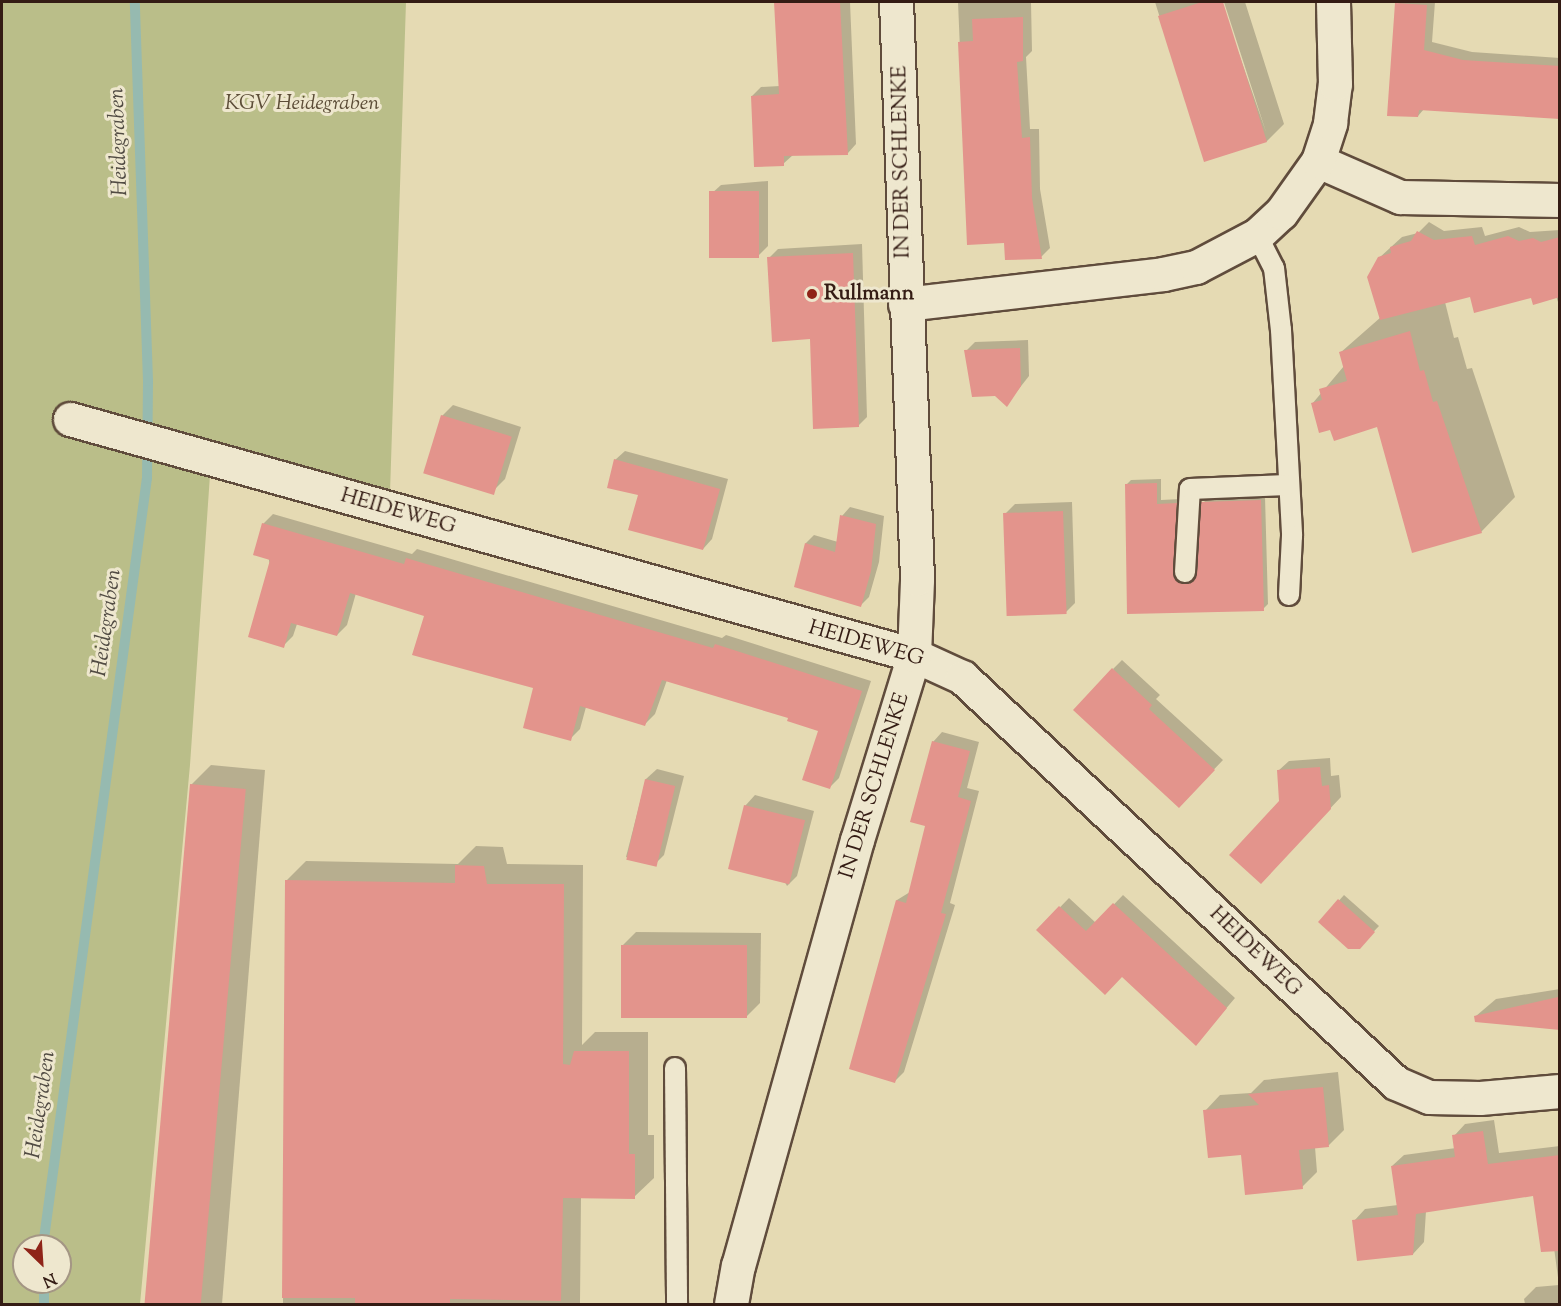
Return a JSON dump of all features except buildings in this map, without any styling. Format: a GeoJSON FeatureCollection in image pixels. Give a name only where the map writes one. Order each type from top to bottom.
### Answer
{"type":"FeatureCollection","features":[{"type":"Feature","properties":{"kind":"street","name":"IN DER SCHLENKE"},"geometry":{"type":"LineString","coordinates":[[731,1305],[738,1266],[854,852],[914,655],[917,579],[904,304],[902,100],[896,2]]}},
{"type":"Feature","properties":{"kind":"street"},"geometry":{"type":"LineString","coordinates":[[904,304],[1163,274],[1196,267],[1257,235],[1281,213],[1318,161],[1330,123],[1335,84],[1333,2]]}},
{"type":"Feature","properties":{"kind":"street"},"geometry":{"type":"LineString","coordinates":[[1318,161],[1400,197],[1560,200]]}},
{"type":"Feature","properties":{"kind":"street","name":"HEIDEWEG"},"geometry":{"type":"LineString","coordinates":[[70,418],[914,655],[962,677],[1396,1083],[1429,1097],[1480,1098],[1560,1091]]}},
{"type":"Feature","properties":{"kind":"lane"},"geometry":{"type":"LineString","coordinates":[[1257,235],[1275,268],[1281,330],[1287,485],[1292,536],[1288,595]]}},
{"type":"Feature","properties":{"kind":"lane"},"geometry":{"type":"LineString","coordinates":[[1185,572],[1190,489],[1287,485]]}},
{"type":"Feature","properties":{"kind":"lane"},"geometry":{"type":"LineString","coordinates":[[675,1068],[677,1305]]}},
{"type":"Feature","properties":{"kind":"green space","name":"KGV Heidegraben"},"geometry":{"type":"Polygon","coordinates":[[[2,2],[406,2],[390,493],[212,446],[190,765],[140,1304],[2,1304],[2,2]]]}},
{"type":"Feature","properties":{"kind":"waterway","name":"Heidegraben"},"geometry":{"type":"LineString","coordinates":[[45,1234],[147,478],[148,381],[135,2]]}},
{"type":"Feature","properties":{"kind":"waterway","name":"Heidegraben"},"geometry":{"type":"LineString","coordinates":[[44,1294],[44,1304]]}},
{"type":"Feature","properties":{"kind":"place","name":"Rullmann"},"geometry":{"type":"Point","coordinates":[812,294]}}]}
